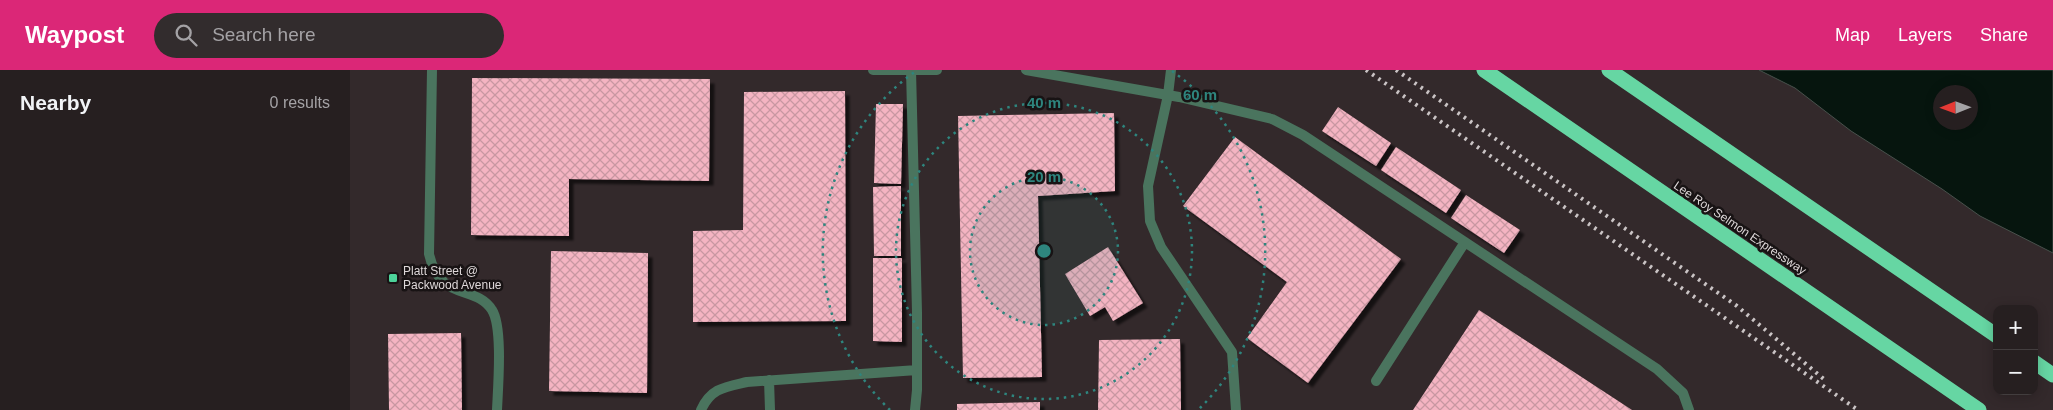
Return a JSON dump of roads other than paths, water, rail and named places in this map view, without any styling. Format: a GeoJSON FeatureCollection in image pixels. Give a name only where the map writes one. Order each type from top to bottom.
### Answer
{"type":"FeatureCollection","features":[{"type":"Feature","properties":{"kind":"highway","name":"Lee Roy Selmon Expressway"},"geometry":{"type":"LineString","coordinates":[[1484,70],[1979,410]]}},
{"type":"Feature","properties":{"kind":"highway"},"geometry":{"type":"LineString","coordinates":[[1609,70],[1993,333]]}},
{"type":"Feature","properties":{"kind":"highway"},"geometry":{"type":"LineString","coordinates":[[2038,365],[2053,375]]}},
{"type":"Feature","properties":{"kind":"lane"},"geometry":{"type":"LineString","coordinates":[[432,70],[429,254],[435,273],[442,281],[459,292],[480,299],[492,310],[498,328],[497,410]]}},
{"type":"Feature","properties":{"kind":"lane"},"geometry":{"type":"LineString","coordinates":[[873,70],[937,70]]}},
{"type":"Feature","properties":{"kind":"lane"},"geometry":{"type":"LineString","coordinates":[[911,70],[917,370],[915,410]]}},
{"type":"Feature","properties":{"kind":"lane"},"geometry":{"type":"LineString","coordinates":[[1026,70],[1168,95],[1272,118],[1303,135],[1657,369],[1683,393],[1689,410]]}},
{"type":"Feature","properties":{"kind":"lane"},"geometry":{"type":"LineString","coordinates":[[1171,70],[1168,95],[1148,186],[1150,221],[1161,246],[1232,352],[1236,410]]}},
{"type":"Feature","properties":{"kind":"lane"},"geometry":{"type":"LineString","coordinates":[[1376,381],[1465,242]]}},
{"type":"Feature","properties":{"kind":"lane"},"geometry":{"type":"LineString","coordinates":[[701,410],[706,398],[720,388],[747,382],[917,370]]}},
{"type":"Feature","properties":{"kind":"lane"},"geometry":{"type":"LineString","coordinates":[[769,380],[770,410]]}},
{"type":"Feature","properties":{"kind":"railway"},"geometry":{"type":"LineString","coordinates":[[1366,70],[1858,410]]}},
{"type":"Feature","properties":{"kind":"railway"},"geometry":{"type":"LineString","coordinates":[[1396,70],[1737,306],[1825,380]]}},
{"type":"Feature","properties":{"kind":"place","name":"Platt Street @ Packwood Avenue"},"geometry":{"type":"Point","coordinates":[393,278]}}]}
